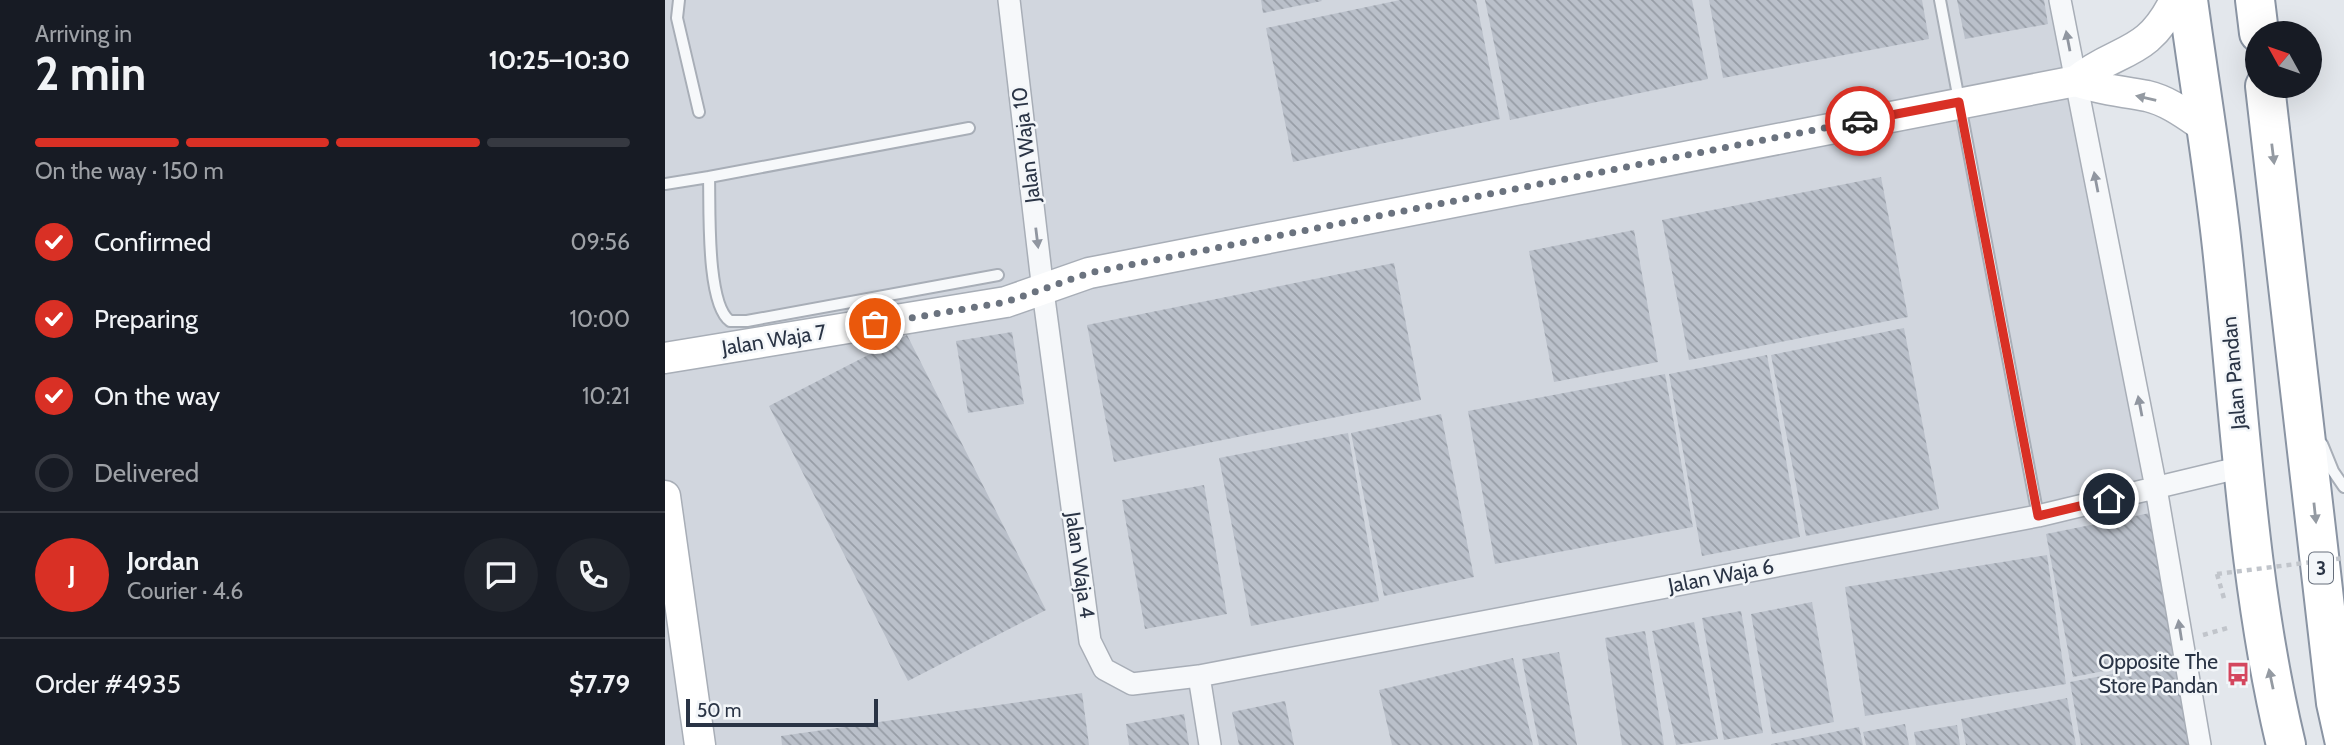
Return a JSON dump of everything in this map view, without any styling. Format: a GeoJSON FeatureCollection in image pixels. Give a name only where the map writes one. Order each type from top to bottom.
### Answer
{"type":"FeatureCollection","features":[{"type":"Feature","properties":{"kind":"highway","name":"Jalan Pandan"},"geometry":{"type":"LineString","coordinates":[[2188,0],[2222,244],[2242,467],[2262,621],[2269,674],[2286,745]]}},
{"type":"Feature","properties":{"kind":"highway"},"geometry":{"type":"LineString","coordinates":[[2255,0],[2258,21]]}},
{"type":"Feature","properties":{"kind":"highway","name":"3"},"geometry":{"type":"LineString","coordinates":[[2266,98],[2336,703],[2344,738]]}},
{"type":"Feature","properties":{"kind":"street","name":"Jalan Waja 10"},"geometry":{"type":"LineString","coordinates":[[1009,0],[1043,291]]}},
{"type":"Feature","properties":{"kind":"street"},"geometry":{"type":"LineString","coordinates":[[2060,0],[2156,488],[2200,745]]}},
{"type":"Feature","properties":{"kind":"street","name":"Jalan Waja 7"},"geometry":{"type":"LineString","coordinates":[[665,358],[1006,302],[1089,273],[2076,81],[2097,65],[2126,55],[2146,41],[2167,17],[2175,0]]}},
{"type":"Feature","properties":{"kind":"street","name":"Jalan Waja 7"},"geometry":{"type":"LineString","coordinates":[[2076,81],[2099,90],[2148,96],[2175,107],[2206,128]]}},
{"type":"Feature","properties":{"kind":"street","name":"Jalan Waja 4"},"geometry":{"type":"LineString","coordinates":[[1043,291],[1090,641],[1104,669],[1132,684],[1199,676]]}},
{"type":"Feature","properties":{"kind":"street","name":"Jalan Waja 6"},"geometry":{"type":"LineString","coordinates":[[1199,676],[2038,516],[2242,467]]}},
{"type":"Feature","properties":{"kind":"street"},"geometry":{"type":"LineString","coordinates":[[665,496],[670,585],[700,745]]}},
{"type":"Feature","properties":{"kind":"street"},"geometry":{"type":"LineString","coordinates":[[1199,676],[1210,745]]}},
{"type":"Feature","properties":{"kind":"lane"},"geometry":{"type":"LineString","coordinates":[[679,0],[677,18],[699,113]]}},
{"type":"Feature","properties":{"kind":"lane"},"geometry":{"type":"LineString","coordinates":[[1940,0],[2038,516]]}},
{"type":"Feature","properties":{"kind":"lane"},"geometry":{"type":"LineString","coordinates":[[665,184],[969,128]]}},
{"type":"Feature","properties":{"kind":"lane"},"geometry":{"type":"LineString","coordinates":[[709,177],[719,309],[730,321],[849,304],[997,275]]}},
{"type":"Feature","properties":{"kind":"lane"},"geometry":{"type":"LineString","coordinates":[[2302,396],[2333,471],[2344,487]]}},
{"type":"Feature","properties":{"kind":"path"},"geometry":{"type":"LineString","coordinates":[[2217,574],[2344,558]]}},
{"type":"Feature","properties":{"kind":"path"},"geometry":{"type":"LineString","coordinates":[[2182,641],[2262,621]]}},
{"type":"Feature","properties":{"kind":"shaded area"},"geometry":{"type":"Polygon","coordinates":[[[665,0],[2055,0],[2209,745],[665,745],[665,0]]]}},
{"type":"Feature","properties":{"kind":"building"},"geometry":{"type":"Polygon","coordinates":[[[1261,0],[1321,0],[1322,1],[1263,13],[1261,0]]]}},
{"type":"Feature","properties":{"kind":"building"},"geometry":{"type":"Polygon","coordinates":[[[1400,0],[1476,0],[1500,119],[1293,162],[1266,28],[1400,0]]]}},
{"type":"Feature","properties":{"kind":"building"},"geometry":{"type":"Polygon","coordinates":[[[1485,0],[1692,0],[1708,79],[1510,120],[1485,0]]]}},
{"type":"Feature","properties":{"kind":"building"},"geometry":{"type":"Polygon","coordinates":[[[1709,0],[1922,0],[1929,39],[1723,78],[1709,0]]]}},
{"type":"Feature","properties":{"kind":"building"},"geometry":{"type":"Polygon","coordinates":[[[1957,0],[2044,0],[2048,24],[1965,39],[1957,0]]]}},
{"type":"Feature","properties":{"kind":"building"},"geometry":{"type":"Polygon","coordinates":[[[1881,177],[1908,317],[1689,360],[1662,220],[1881,177]]]}},
{"type":"Feature","properties":{"kind":"building"},"geometry":{"type":"Polygon","coordinates":[[[1634,230],[1658,362],[1554,382],[1529,251],[1634,230]]]}},
{"type":"Feature","properties":{"kind":"building"},"geometry":{"type":"Polygon","coordinates":[[[1394,263],[1421,400],[1114,462],[1087,325],[1394,263]]]}},
{"type":"Feature","properties":{"kind":"building"},"geometry":{"type":"Polygon","coordinates":[[[1904,328],[1939,509],[1806,536],[1771,355],[1904,328]]]}},
{"type":"Feature","properties":{"kind":"building"},"geometry":{"type":"Polygon","coordinates":[[[1012,332],[1024,404],[968,413],[956,341],[1012,332]]]}},
{"type":"Feature","properties":{"kind":"building"},"geometry":{"type":"Polygon","coordinates":[[[907,335],[1046,610],[908,681],[769,406],[907,335]]]}},
{"type":"Feature","properties":{"kind":"building"},"geometry":{"type":"Polygon","coordinates":[[[1767,355],[1800,537],[1702,556],[1669,374],[1767,355]]]}},
{"type":"Feature","properties":{"kind":"building"},"geometry":{"type":"Polygon","coordinates":[[[1665,374],[1693,527],[1495,564],[1468,411],[1665,374]]]}},
{"type":"Feature","properties":{"kind":"building"},"geometry":{"type":"Polygon","coordinates":[[[1441,414],[1474,577],[1384,596],[1351,433],[1441,414]]]}},
{"type":"Feature","properties":{"kind":"building"},"geometry":{"type":"Polygon","coordinates":[[[1348,433],[1379,601],[1251,626],[1219,458],[1348,433]]]}},
{"type":"Feature","properties":{"kind":"building"},"geometry":{"type":"Polygon","coordinates":[[[1204,485],[1227,614],[1145,629],[1122,500],[1204,485]]]}},
{"type":"Feature","properties":{"kind":"building"},"geometry":{"type":"Polygon","coordinates":[[[2150,513],[2177,657],[2073,677],[2046,534],[2150,513]]]}},
{"type":"Feature","properties":{"kind":"building"},"geometry":{"type":"Polygon","coordinates":[[[2047,555],[2066,684],[1865,716],[1845,587],[2047,555]]]}},
{"type":"Feature","properties":{"kind":"building"},"geometry":{"type":"Polygon","coordinates":[[[1812,602],[1834,722],[1772,734],[1751,614],[1812,602]]]}},
{"type":"Feature","properties":{"kind":"building"},"geometry":{"type":"Polygon","coordinates":[[[1741,611],[1763,733],[1724,740],[1702,618],[1741,611]]]}},
{"type":"Feature","properties":{"kind":"building"},"geometry":{"type":"Polygon","coordinates":[[[1694,622],[1718,739],[1676,745],[1652,631],[1694,622]]]}},
{"type":"Feature","properties":{"kind":"building"},"geometry":{"type":"Polygon","coordinates":[[[1645,631],[1664,745],[1622,745],[1605,638],[1645,631]]]}},
{"type":"Feature","properties":{"kind":"building"},"geometry":{"type":"Polygon","coordinates":[[[1559,652],[1577,745],[1539,745],[1522,659],[1559,652]]]}},
{"type":"Feature","properties":{"kind":"building"},"geometry":{"type":"Polygon","coordinates":[[[1513,658],[1533,745],[1392,745],[1379,690],[1513,658]]]}},
{"type":"Feature","properties":{"kind":"building"},"geometry":{"type":"Polygon","coordinates":[[[2176,662],[2191,745],[2081,745],[2070,682],[2176,662]]]}},
{"type":"Feature","properties":{"kind":"building"},"geometry":{"type":"Polygon","coordinates":[[[1082,693],[1089,745],[782,745],[781,736],[1082,693]]]}},
{"type":"Feature","properties":{"kind":"building"},"geometry":{"type":"Polygon","coordinates":[[[2067,698],[2076,745],[1966,745],[1961,719],[2067,698]]]}},
{"type":"Feature","properties":{"kind":"building"},"geometry":{"type":"Polygon","coordinates":[[[1285,701],[1294,745],[1239,745],[1232,712],[1285,701]]]}},
{"type":"Feature","properties":{"kind":"building"},"geometry":{"type":"Polygon","coordinates":[[[1184,714],[1189,745],[1129,745],[1126,724],[1184,714]]]}},
{"type":"Feature","properties":{"kind":"building"},"geometry":{"type":"Polygon","coordinates":[[[1905,724],[1909,745],[1866,745],[1863,732],[1905,724]]]}},
{"type":"Feature","properties":{"kind":"building"},"geometry":{"type":"Polygon","coordinates":[[[1957,725],[1960,745],[1916,745],[1914,732],[1957,725]]]}},
{"type":"Feature","properties":{"kind":"building"},"geometry":{"type":"Polygon","coordinates":[[[1859,727],[1863,745],[1771,745],[1771,744],[1859,727]]]}},
{"type":"Feature","properties":{"kind":"way so far"},"geometry":{"type":"LineString","coordinates":[[875,324],[1006,302],[1089,273],[1860,121]]}},
{"type":"Feature","properties":{"kind":"place","name":"Opposite The Store Pandan"},"geometry":{"type":"Point","coordinates":[2238,674]}},
{"type":"Feature","properties":{"kind":"route"},"geometry":{"type":"LineString","coordinates":[[1860,121],[1959,102],[2038,516],[2109,499]]}}]}
